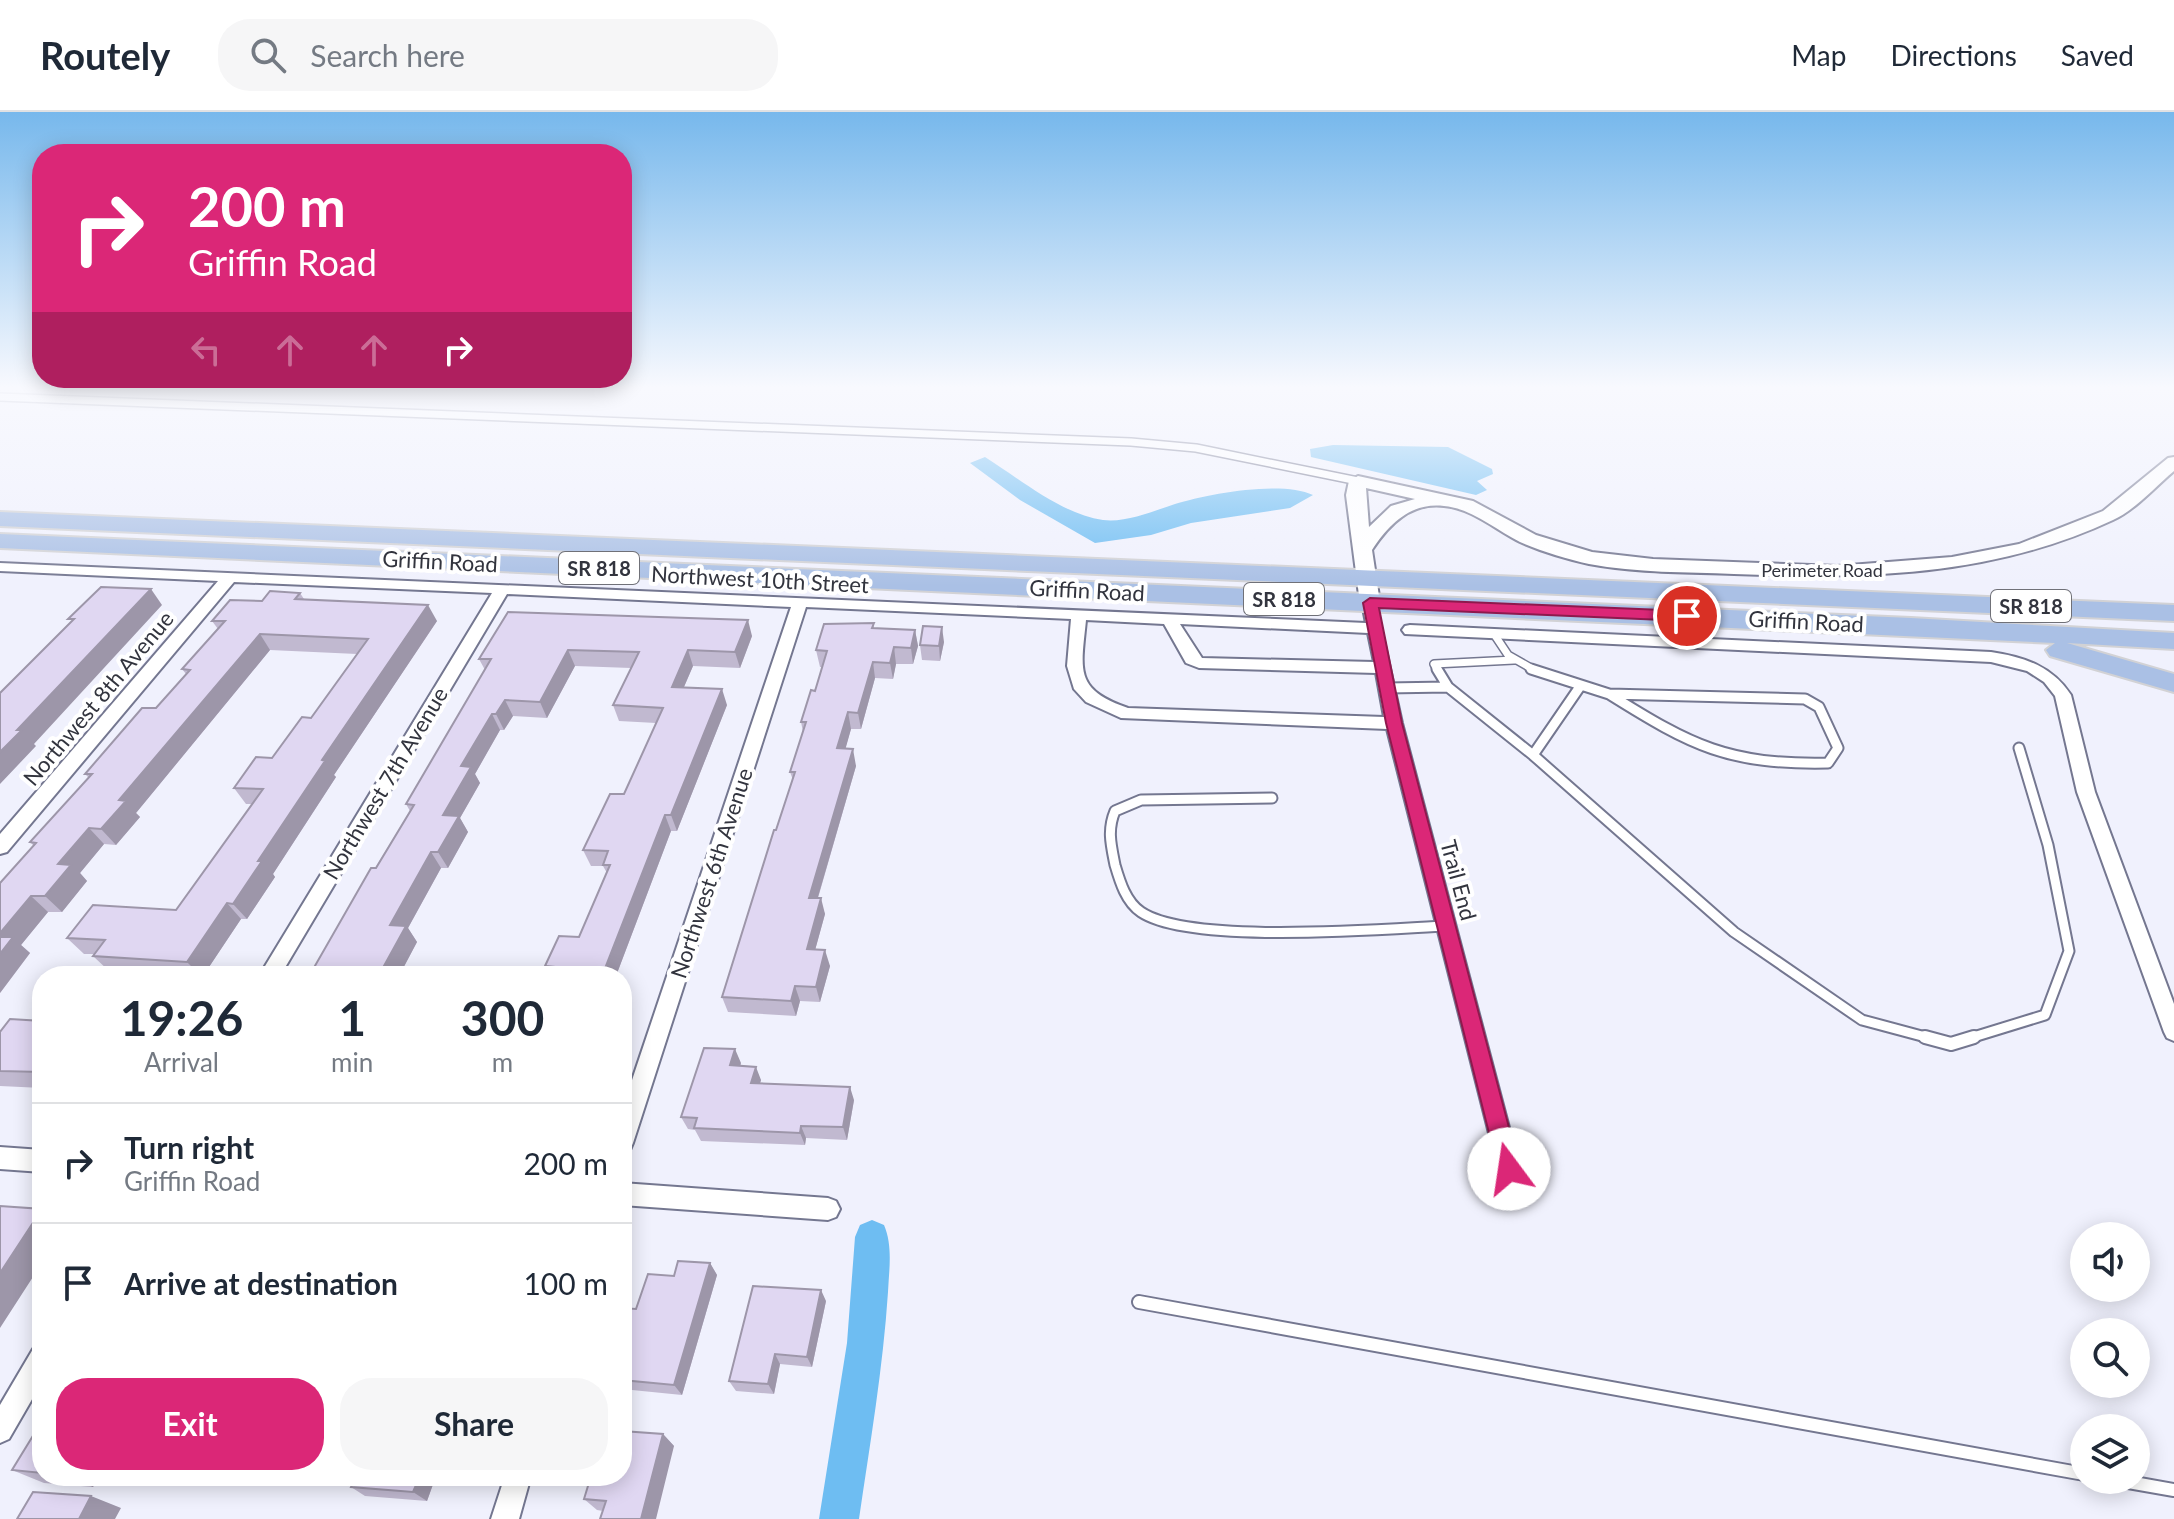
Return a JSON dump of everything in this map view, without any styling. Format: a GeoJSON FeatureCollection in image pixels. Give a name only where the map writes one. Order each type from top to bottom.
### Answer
{"type":"FeatureCollection","features":[{"type":"Feature","properties":{"kind":"main road","name":"Griffin Road"},"geometry":{"type":"LineString","coordinates":[[0,519],[2174,613]]}},
{"type":"Feature","properties":{"kind":"main road","name":"Griffin Road"},"geometry":{"type":"LineString","coordinates":[[0,541],[1373,616],[1911,626],[2174,641]]}},
{"type":"Feature","properties":{"kind":"main road"},"geometry":{"type":"LineString","coordinates":[[1911,626],[2076,653],[2174,683]]}},
{"type":"Feature","properties":{"kind":"street","name":"Perimeter Road"},"geometry":{"type":"LineString","coordinates":[[1358,481],[1455,502],[1541,544],[1608,562],[1769,570],[1875,571],[1976,559],[2055,539],[2110,515],[2174,462]]}},
{"type":"Feature","properties":{"kind":"street"},"geometry":{"type":"LineString","coordinates":[[1358,481],[1355,495],[1373,616]]}},
{"type":"Feature","properties":{"kind":"street","name":"Perimeter Road"},"geometry":{"type":"LineString","coordinates":[[1363,550],[1380,523],[1397,509],[1421,503],[1455,502]]}},
{"type":"Feature","properties":{"kind":"street","name":"Northwest 10th Street"},"geometry":{"type":"LineString","coordinates":[[0,567],[1169,619],[1373,616]]}},
{"type":"Feature","properties":{"kind":"street","name":"Northwest 8th Avenue"},"geometry":{"type":"LineString","coordinates":[[0,847],[230,577]]}},
{"type":"Feature","properties":{"kind":"street","name":"Northwest 7th Avenue"},"geometry":{"type":"LineString","coordinates":[[275,966],[502,590]]}},
{"type":"Feature","properties":{"kind":"street","name":"Northwest 6th Avenue"},"geometry":{"type":"LineString","coordinates":[[632,1113],[800,603]]}},
{"type":"Feature","properties":{"kind":"street"},"geometry":{"type":"LineString","coordinates":[[1079,615],[1074,672],[1078,685],[1088,698],[1103,707],[1127,714],[1394,723]]}},
{"type":"Feature","properties":{"kind":"street","name":"Trail End"},"geometry":{"type":"LineString","coordinates":[[1373,616],[1394,723],[1509,1169]]}},
{"type":"Feature","properties":{"kind":"street"},"geometry":{"type":"LineString","coordinates":[[1169,619],[1192,659],[1199,663],[1382,668]]}},
{"type":"Feature","properties":{"kind":"street"},"geometry":{"type":"LineString","coordinates":[[1410,630],[1991,657],[2025,664],[2041,672],[2057,684],[2063,695],[2086,792],[2174,1032]]}},
{"type":"Feature","properties":{"kind":"street"},"geometry":{"type":"LineString","coordinates":[[0,1158],[32,1160]]}},
{"type":"Feature","properties":{"kind":"street"},"geometry":{"type":"LineString","coordinates":[[632,1195],[828,1209]]}},
{"type":"Feature","properties":{"kind":"street"},"geometry":{"type":"LineString","coordinates":[[0,1430],[32,1375]]}},
{"type":"Feature","properties":{"kind":"street"},"geometry":{"type":"LineString","coordinates":[[505,1519],[515,1486]]}},
{"type":"Feature","properties":{"kind":"lane","name":"Perimeter Road"},"geometry":{"type":"LineString","coordinates":[[1229,455],[1358,481]]}},
{"type":"Feature","properties":{"kind":"lane"},"geometry":{"type":"LineString","coordinates":[[1494,634],[1503,650],[1514,660],[1579,688],[1609,694],[1805,699],[1819,707],[1838,748],[1828,763],[1791,764],[1719,754],[1658,726],[1609,694]]}},
{"type":"Feature","properties":{"kind":"lane"},"geometry":{"type":"LineString","coordinates":[[1514,660],[1434,664],[1448,687],[1533,755],[1734,932],[1862,1020],[1951,1044],[2045,1015],[2069,951],[2048,845],[2019,748]]}},
{"type":"Feature","properties":{"kind":"lane"},"geometry":{"type":"LineString","coordinates":[[1386,688],[1448,687]]}},
{"type":"Feature","properties":{"kind":"lane"},"geometry":{"type":"LineString","coordinates":[[1533,755],[1579,688]]}},
{"type":"Feature","properties":{"kind":"lane"},"geometry":{"type":"LineString","coordinates":[[1272,798],[1141,800],[1115,811],[1107,830],[1121,889],[1144,915],[1176,924],[1249,931],[1446,926]]}},
{"type":"Feature","properties":{"kind":"lane"},"geometry":{"type":"LineString","coordinates":[[1139,1302],[2070,1471]]}},
{"type":"Feature","properties":{"kind":"lane"},"geometry":{"type":"LineString","coordinates":[[2150,1486],[2174,1490]]}},
{"type":"Feature","properties":{"kind":"water"},"geometry":{"type":"Polygon","coordinates":[[[1463,455],[1492,469],[1493,474],[1477,481],[1487,490],[1476,495],[1311,457],[1463,455]]]}},
{"type":"Feature","properties":{"kind":"water"},"geometry":{"type":"Polygon","coordinates":[[[985,457],[1056,503],[1103,520],[1130,518],[1189,500],[1244,490],[1283,489],[1313,495],[1290,508],[1191,523],[1151,535],[1095,543],[1020,500],[970,463],[985,457]]]}},
{"type":"Feature","properties":{"kind":"building"},"geometry":{"type":"Polygon","coordinates":[[[101,587],[151,589],[17,730],[22,730],[0,752],[0,693],[74,619],[68,619],[101,587]]]}},
{"type":"Feature","properties":{"kind":"building"},"geometry":{"type":"Polygon","coordinates":[[[270,591],[300,593],[295,599],[428,605],[322,760],[325,761],[233,904],[227,903],[187,962],[93,956],[105,940],[67,938],[93,905],[176,910],[263,789],[234,788],[256,757],[272,758],[302,717],[311,718],[368,639],[260,634],[119,800],[126,801],[101,829],[89,828],[58,864],[71,865],[45,896],[31,896],[0,933],[0,883],[36,843],[30,842],[92,774],[85,774],[142,708],[156,708],[190,670],[182,669],[225,621],[212,621],[230,600],[262,601],[270,591]]]}},
{"type":"Feature","properties":{"kind":"building"},"geometry":{"type":"Polygon","coordinates":[[[508,612],[748,620],[735,652],[688,650],[672,687],[722,689],[671,815],[665,815],[606,966],[545,966],[559,936],[579,937],[610,865],[603,865],[608,851],[583,850],[610,794],[624,794],[663,708],[613,705],[639,652],[568,650],[540,702],[505,700],[496,714],[492,714],[461,766],[471,767],[443,815],[459,816],[438,852],[431,852],[390,925],[406,926],[384,966],[315,966],[371,868],[376,868],[414,805],[406,804],[491,659],[479,659],[508,612]]]}},
{"type":"Feature","properties":{"kind":"building"},"geometry":{"type":"Polygon","coordinates":[[[874,623],[872,628],[915,630],[911,648],[894,647],[890,663],[873,662],[858,713],[848,712],[837,748],[853,749],[809,898],[821,898],[807,949],[825,950],[816,987],[795,986],[791,1001],[722,997],[795,772],[790,772],[806,722],[801,722],[811,690],[815,691],[827,651],[816,650],[824,624],[874,623]]]}},
{"type":"Feature","properties":{"kind":"building"},"geometry":{"type":"Polygon","coordinates":[[[923,626],[942,627],[939,646],[920,645],[923,626]]]}},
{"type":"Feature","properties":{"kind":"building"},"geometry":{"type":"Polygon","coordinates":[[[0,937],[13,937],[0,954],[0,937]]]}},
{"type":"Feature","properties":{"kind":"building"},"geometry":{"type":"Polygon","coordinates":[[[10,1019],[32,1020],[32,1072],[0,1071],[0,1032],[10,1019]]]}},
{"type":"Feature","properties":{"kind":"building"},"geometry":{"type":"Polygon","coordinates":[[[704,1048],[735,1049],[730,1065],[756,1067],[751,1083],[850,1087],[843,1127],[801,1126],[800,1133],[694,1128],[697,1118],[681,1117],[704,1048]]]}},
{"type":"Feature","properties":{"kind":"building"},"geometry":{"type":"Polygon","coordinates":[[[0,1206],[32,1208],[32,1224],[0,1273],[0,1206]]]}},
{"type":"Feature","properties":{"kind":"building"},"geometry":{"type":"Polygon","coordinates":[[[678,1261],[710,1263],[674,1385],[632,1381],[632,1309],[636,1309],[648,1274],[674,1276],[678,1261]]]}},
{"type":"Feature","properties":{"kind":"building"},"geometry":{"type":"Polygon","coordinates":[[[753,1286],[821,1290],[807,1357],[775,1354],[768,1384],[729,1381],[753,1286]]]}},
{"type":"Feature","properties":{"kind":"building"},"geometry":{"type":"Polygon","coordinates":[[[632,1432],[663,1434],[641,1519],[600,1519],[606,1501],[584,1499],[588,1486],[632,1486],[632,1432]]]}},
{"type":"Feature","properties":{"kind":"building"},"geometry":{"type":"Polygon","coordinates":[[[32,1437],[32,1472],[12,1470],[32,1437]]]}},
{"type":"Feature","properties":{"kind":"building"},"geometry":{"type":"Polygon","coordinates":[[[351,1486],[416,1486],[413,1492],[351,1486]]]}},
{"type":"Feature","properties":{"kind":"building"},"geometry":{"type":"Polygon","coordinates":[[[33,1492],[91,1496],[79,1519],[17,1519],[33,1492]]]}},
{"type":"Feature","properties":{"kind":"waterway"},"geometry":{"type":"LineString","coordinates":[[839,1519],[866,1343],[872,1237]]}},
{"type":"Feature","properties":{"kind":"route"},"geometry":{"type":"LineString","coordinates":[[1509,1169],[1394,723],[1370,603],[1687,616]]}}]}
